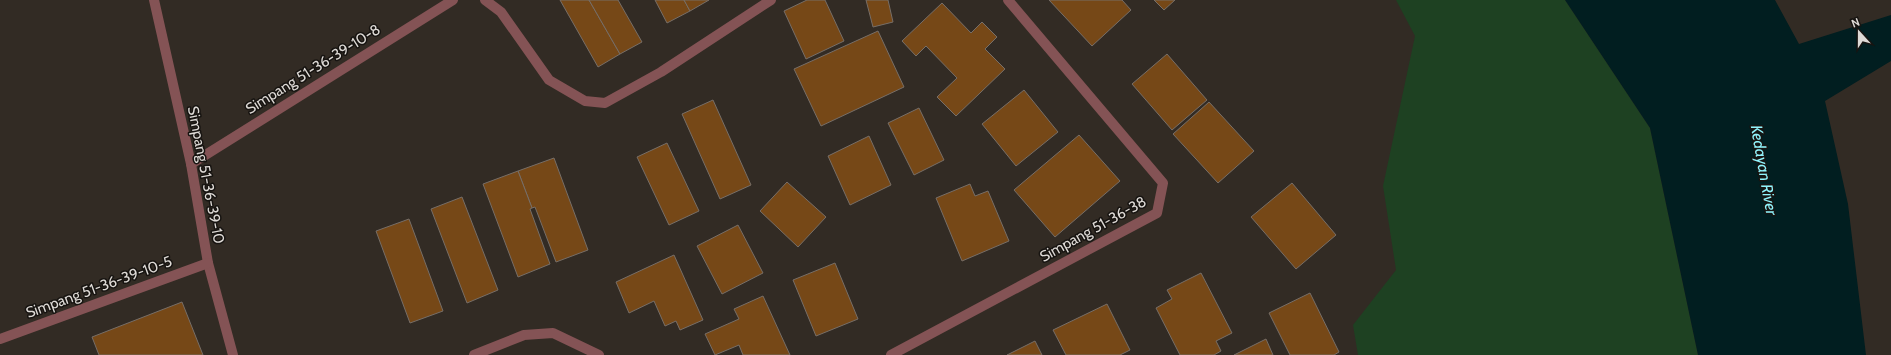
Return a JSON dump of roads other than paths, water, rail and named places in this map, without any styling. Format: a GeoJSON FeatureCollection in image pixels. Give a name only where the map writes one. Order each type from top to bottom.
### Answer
{"type":"FeatureCollection","features":[{"type":"Feature","properties":{"kind":"street","name":"Simpang 51-36-39-10"},"geometry":{"type":"LineString","coordinates":[[154,0],[191,164],[208,263],[233,355]]}},
{"type":"Feature","properties":{"kind":"street","name":"Simpang 51-36-39-10-8"},"geometry":{"type":"LineString","coordinates":[[191,164],[453,0]]}},
{"type":"Feature","properties":{"kind":"street"},"geometry":{"type":"LineString","coordinates":[[485,0],[501,12],[550,80],[585,101],[605,103],[661,72],[771,0]]}},
{"type":"Feature","properties":{"kind":"street","name":"Simpang 51-36-38"},"geometry":{"type":"LineString","coordinates":[[891,355],[1157,213],[1163,183],[1008,0]]}},
{"type":"Feature","properties":{"kind":"street","name":"Simpang 51-36-39-10-5"},"geometry":{"type":"LineString","coordinates":[[0,339],[208,263]]}},
{"type":"Feature","properties":{"kind":"street"},"geometry":{"type":"LineString","coordinates":[[474,355],[524,335],[553,332],[599,355]]}},
{"type":"Feature","properties":{"kind":"water","name":"Kedayan River"},"geometry":{"type":"Polygon","coordinates":[[[1565,0],[1775,0],[1799,44],[1891,15],[1891,61],[1825,101],[1848,204],[1866,355],[1698,355],[1650,128],[1565,0]]]}}]}
